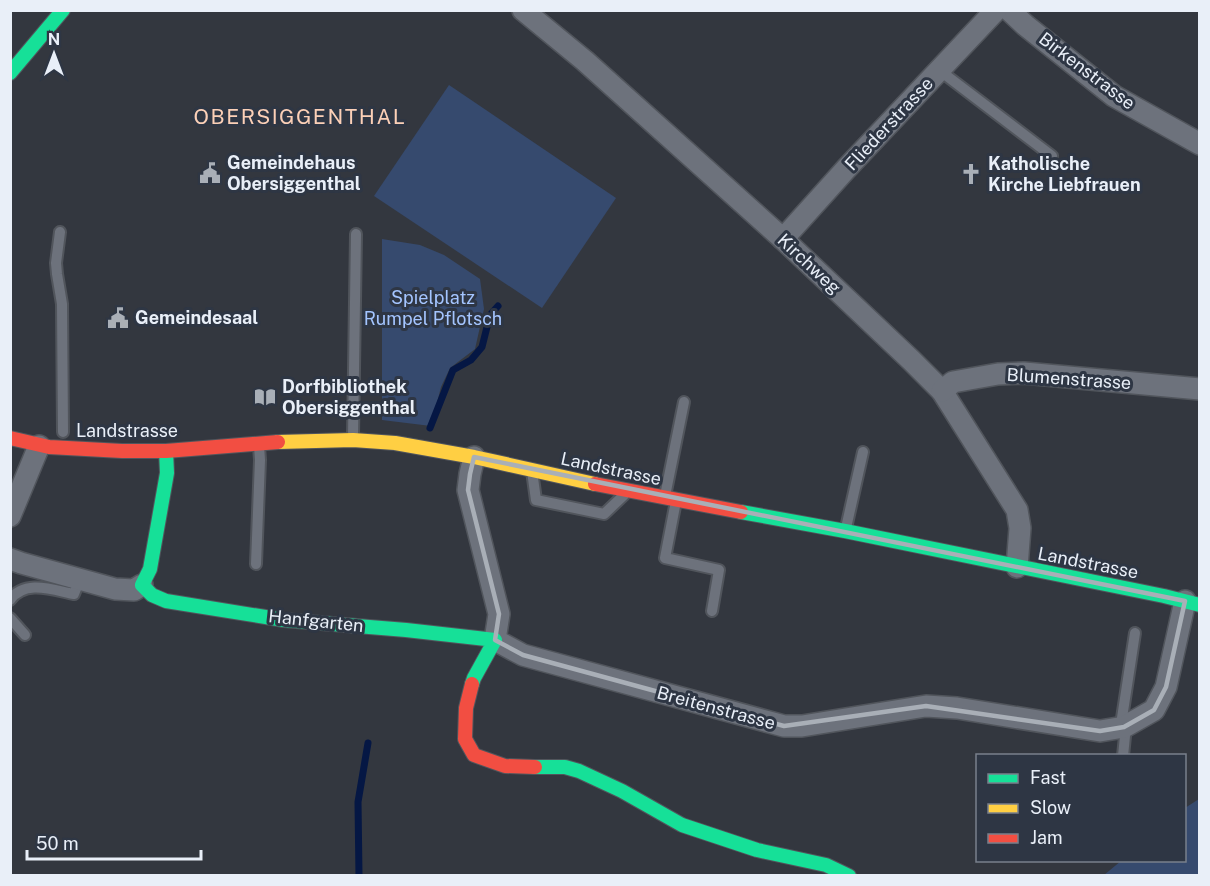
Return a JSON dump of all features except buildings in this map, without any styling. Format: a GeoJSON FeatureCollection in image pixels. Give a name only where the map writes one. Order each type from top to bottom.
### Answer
{"type":"FeatureCollection","features":[{"type":"Feature","properties":{"kind":"main road"},"geometry":{"type":"LineString","coordinates":[[10,73],[63,10]]}},
{"type":"Feature","properties":{"kind":"main road","name":"Landstrasse"},"geometry":{"type":"LineString","coordinates":[[10,438],[39,446],[122,451],[166,451],[258,443],[353,440],[394,443],[627,491],[845,531],[1192,603]]}},
{"type":"Feature","properties":{"kind":"main road"},"geometry":{"type":"LineString","coordinates":[[142,585],[150,569],[167,473],[166,451]]}},
{"type":"Feature","properties":{"kind":"main road","name":"Hanfgarten"},"geometry":{"type":"LineString","coordinates":[[142,585],[152,595],[166,601],[272,618],[495,640]]}},
{"type":"Feature","properties":{"kind":"main road"},"geometry":{"type":"LineString","coordinates":[[495,640],[474,678],[466,708],[465,739],[474,755],[505,766],[565,767],[579,771],[622,791],[682,825],[757,850],[825,865],[849,876]]}},
{"type":"Feature","properties":{"kind":"street","name":"Kirchweg"},"geometry":{"type":"LineString","coordinates":[[523,10],[585,61],[783,239],[942,391],[1017,510],[1020,528],[1017,567]]}},
{"type":"Feature","properties":{"kind":"street","name":"Fliederstrasse"},"geometry":{"type":"LineString","coordinates":[[783,239],[996,10]]}},
{"type":"Feature","properties":{"kind":"street","name":"Birkenstrasse"},"geometry":{"type":"LineString","coordinates":[[1010,10],[1025,25],[1114,96],[1200,144]]}},
{"type":"Feature","properties":{"kind":"street","name":"Blumenstrasse"},"geometry":{"type":"LineString","coordinates":[[942,391],[953,382],[998,374],[1024,373],[1200,389]]}},
{"type":"Feature","properties":{"kind":"street"},"geometry":{"type":"LineString","coordinates":[[10,516],[39,446]]}},
{"type":"Feature","properties":{"kind":"street"},"geometry":{"type":"LineString","coordinates":[[474,458],[468,490],[499,614],[495,640]]}},
{"type":"Feature","properties":{"kind":"street"},"geometry":{"type":"LineString","coordinates":[[10,559],[124,590],[134,590],[142,585]]}},
{"type":"Feature","properties":{"kind":"street","name":"Breitenstrasse"},"geometry":{"type":"LineString","coordinates":[[495,640],[523,655],[784,726],[802,726],[926,706],[957,708],[1100,731],[1124,727],[1154,710],[1166,687],[1192,603]]}},
{"type":"Feature","properties":{"kind":"lane"},"geometry":{"type":"LineString","coordinates":[[939,70],[1052,156]]}},
{"type":"Feature","properties":{"kind":"lane"},"geometry":{"type":"LineString","coordinates":[[60,232],[56,263],[62,304],[63,432]]}},
{"type":"Feature","properties":{"kind":"lane"},"geometry":{"type":"LineString","coordinates":[[353,440],[356,234]]}},
{"type":"Feature","properties":{"kind":"lane"},"geometry":{"type":"LineString","coordinates":[[684,402],[670,499],[665,558],[719,570],[712,611]]}},
{"type":"Feature","properties":{"kind":"lane"},"geometry":{"type":"LineString","coordinates":[[256,564],[260,460],[258,443]]}},
{"type":"Feature","properties":{"kind":"lane"},"geometry":{"type":"LineString","coordinates":[[845,531],[863,452]]}},
{"type":"Feature","properties":{"kind":"lane"},"geometry":{"type":"LineString","coordinates":[[532,471],[536,500],[604,514],[627,491]]}},
{"type":"Feature","properties":{"kind":"lane"},"geometry":{"type":"LineString","coordinates":[[10,600],[21,590],[34,587],[74,594],[80,579]]}},
{"type":"Feature","properties":{"kind":"lane"},"geometry":{"type":"LineString","coordinates":[[10,618],[25,635]]}},
{"type":"Feature","properties":{"kind":"lane"},"geometry":{"type":"LineString","coordinates":[[1123,754],[1125,736],[1122,718],[1136,633]]}},
{"type":"Feature","properties":{"kind":"highlighted area"},"geometry":{"type":"Polygon","coordinates":[[[474,457],[1185,601],[1166,687],[1154,710],[1124,727],[1100,731],[926,706],[784,726],[523,655],[495,640],[499,614],[468,490],[470,474],[474,457]]]}},
{"type":"Feature","properties":{"kind":"green space"},"geometry":{"type":"Polygon","coordinates":[[[449,85],[616,198],[542,308],[374,196],[449,85]]]}},
{"type":"Feature","properties":{"kind":"green space","name":"Spielplatz Rumpel Pflotsch"},"geometry":{"type":"Polygon","coordinates":[[[382,239],[420,245],[444,255],[480,279],[484,309],[475,349],[450,368],[441,387],[431,426],[382,420],[382,239]]]}},
{"type":"Feature","properties":{"kind":"green space"},"geometry":{"type":"Polygon","coordinates":[[[1199,799],[1199,875],[1104,875],[1120,862],[1186,862],[1186,807],[1199,799]]]}},
{"type":"Feature","properties":{"kind":"waterway"},"geometry":{"type":"LineString","coordinates":[[430,428],[453,370],[471,360],[482,347],[490,315],[498,306]]}},
{"type":"Feature","properties":{"kind":"waterway"},"geometry":{"type":"LineString","coordinates":[[359,876],[358,802],[368,743]]}},
{"type":"Feature","properties":{"kind":"traffic: fast"},"geometry":{"type":"LineString","coordinates":[[10,73],[63,10]]}},
{"type":"Feature","properties":{"kind":"traffic: fast"},"geometry":{"type":"LineString","coordinates":[[166,451],[167,473],[150,569],[142,585],[152,595],[166,601],[284,620],[495,640],[472,684]]}},
{"type":"Feature","properties":{"kind":"traffic: fast"},"geometry":{"type":"LineString","coordinates":[[741,512],[845,531],[1200,605]]}},
{"type":"Feature","properties":{"kind":"traffic: fast"},"geometry":{"type":"LineString","coordinates":[[535,767],[565,767],[579,771],[622,791],[682,825],[757,850],[826,865],[849,876]]}},
{"type":"Feature","properties":{"kind":"traffic: slow"},"geometry":{"type":"LineString","coordinates":[[278,442],[353,440],[395,443],[474,457],[595,484]]}},
{"type":"Feature","properties":{"kind":"traffic: jam"},"geometry":{"type":"LineString","coordinates":[[10,438],[49,447],[122,451],[166,451],[278,442]]}},
{"type":"Feature","properties":{"kind":"traffic: jam"},"geometry":{"type":"LineString","coordinates":[[595,484],[741,512]]}},
{"type":"Feature","properties":{"kind":"traffic: jam"},"geometry":{"type":"LineString","coordinates":[[472,684],[466,708],[465,739],[474,755],[505,766],[535,767]]}},
{"type":"Feature","properties":{"kind":"place","name":"Gemeindehaus Obersiggenthal"},"geometry":{"type":"Point","coordinates":[210,173]}},
{"type":"Feature","properties":{"kind":"place","name":"Katholische Kirche Liebfrauen"},"geometry":{"type":"Point","coordinates":[971,174]}},
{"type":"Feature","properties":{"kind":"place","name":"Gemeindesaal"},"geometry":{"type":"Point","coordinates":[118,318]}},
{"type":"Feature","properties":{"kind":"place","name":"Dorfbibliothek Obersiggenthal"},"geometry":{"type":"Point","coordinates":[265,397]}},
{"type":"Feature","properties":{"kind":"district","name":"OBERSIGGENTHAL"},"geometry":{"type":"Point","coordinates":[300,117]}}]}
